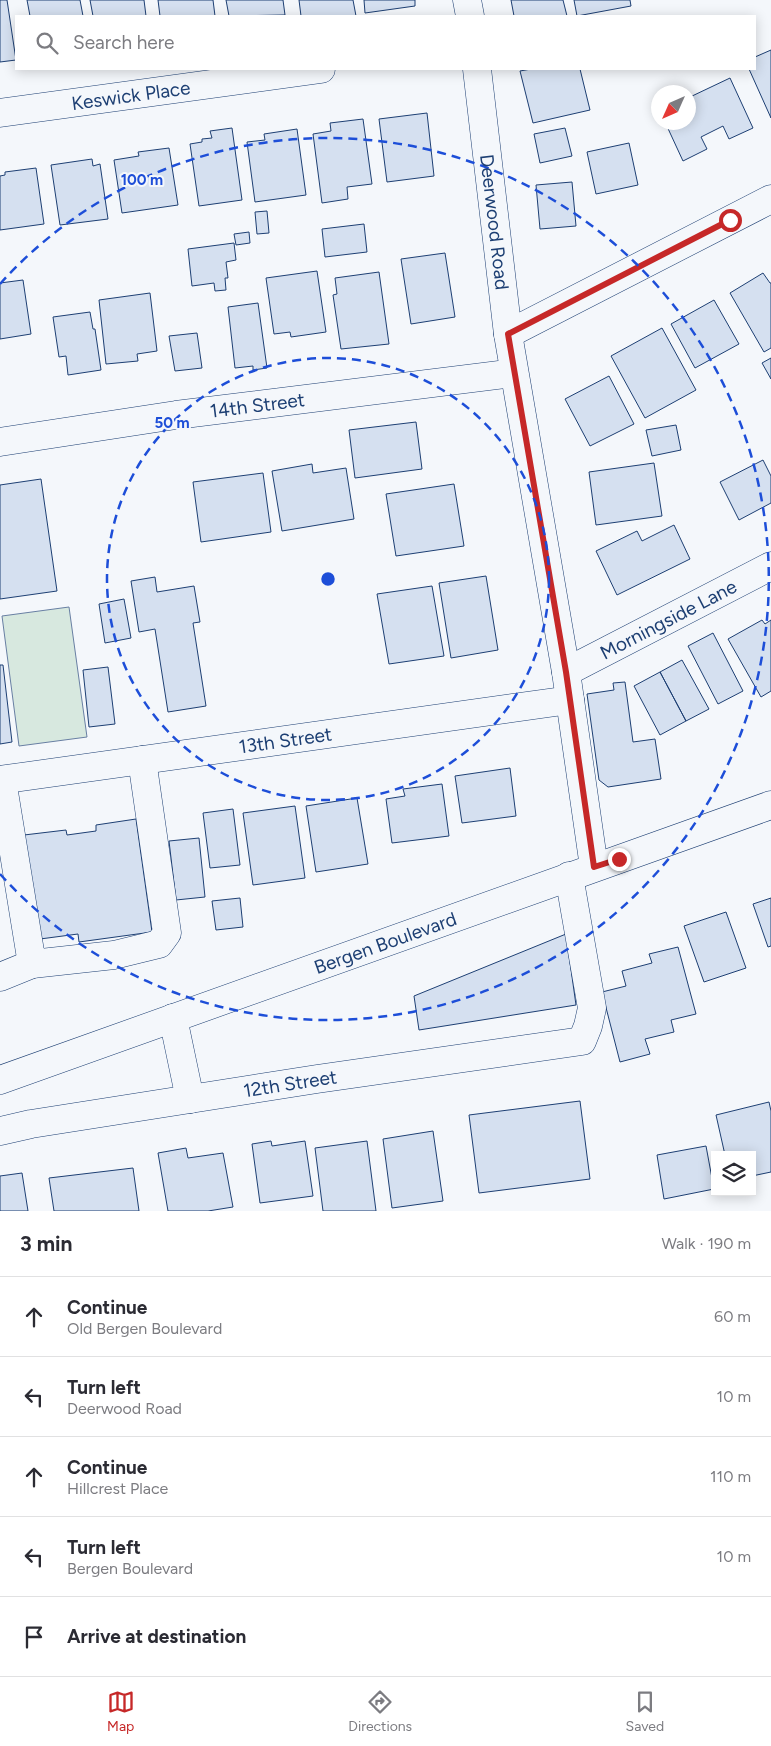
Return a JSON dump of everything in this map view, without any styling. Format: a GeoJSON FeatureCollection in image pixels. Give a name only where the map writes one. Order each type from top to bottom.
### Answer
{"type":"FeatureCollection","features":[{"type":"Feature","properties":{"kind":"street"},"geometry":{"type":"LineString","coordinates":[[467,0],[470,15]]}},
{"type":"Feature","properties":{"kind":"street","name":"Keswick Place"},"geometry":{"type":"LineString","coordinates":[[0,112],[314,70]]}},
{"type":"Feature","properties":{"kind":"street","name":"Deerwood Road"},"geometry":{"type":"LineString","coordinates":[[477,70],[508,334],[566,672],[594,867]]}},
{"type":"Feature","properties":{"kind":"street"},"geometry":{"type":"LineString","coordinates":[[508,334],[771,199]]}},
{"type":"Feature","properties":{"kind":"street","name":"14th Street"},"geometry":{"type":"LineString","coordinates":[[0,442],[176,416],[514,373]]}},
{"type":"Feature","properties":{"kind":"street","name":"Morningside Lane"},"geometry":{"type":"LineString","coordinates":[[566,672],[771,566]]}},
{"type":"Feature","properties":{"kind":"street","name":"13th Street"},"geometry":{"type":"LineString","coordinates":[[1,780],[570,700]]}},
{"type":"Feature","properties":{"kind":"street"},"geometry":{"type":"LineString","coordinates":[[0,977],[32,964],[114,955],[159,944],[167,933],[142,760]]}},
{"type":"Feature","properties":{"kind":"street"},"geometry":{"type":"LineString","coordinates":[[1,780],[32,964]]}},
{"type":"Feature","properties":{"kind":"street","name":"Bergen Boulevard"},"geometry":{"type":"LineString","coordinates":[[0,1080],[771,805]]}},
{"type":"Feature","properties":{"kind":"street","name":"12th Street"},"geometry":{"type":"LineString","coordinates":[[0,1131],[31,1124],[190,1098],[582,1041],[592,1008],[569,876]]}},
{"type":"Feature","properties":{"kind":"street"},"geometry":{"type":"LineString","coordinates":[[173,1018],[190,1098]]}},
{"type":"Feature","properties":{"kind":"shaded area"},"geometry":{"type":"Polygon","coordinates":[[[69,607],[87,737],[19,746],[2,616],[69,607]]]}},
{"type":"Feature","properties":{"kind":"building"},"geometry":{"type":"Polygon","coordinates":[[[0,0],[7,0],[15,60],[0,62],[0,0]]]}},
{"type":"Feature","properties":{"kind":"building"},"geometry":{"type":"Polygon","coordinates":[[[27,0],[80,0],[83,15],[30,15],[27,0]]]}},
{"type":"Feature","properties":{"kind":"building"},"geometry":{"type":"Polygon","coordinates":[[[90,0],[144,0],[146,15],[93,15],[90,0]]]}},
{"type":"Feature","properties":{"kind":"building"},"geometry":{"type":"Polygon","coordinates":[[[158,0],[213,0],[215,15],[160,15],[158,0]]]}},
{"type":"Feature","properties":{"kind":"building"},"geometry":{"type":"Polygon","coordinates":[[[226,0],[283,0],[285,15],[229,15],[226,0]]]}},
{"type":"Feature","properties":{"kind":"building"},"geometry":{"type":"Polygon","coordinates":[[[299,0],[353,0],[356,15],[301,15],[299,0]]]}},
{"type":"Feature","properties":{"kind":"building"},"geometry":{"type":"Polygon","coordinates":[[[364,0],[415,0],[415,6],[365,13],[364,0]]]}},
{"type":"Feature","properties":{"kind":"building"},"geometry":{"type":"Polygon","coordinates":[[[511,0],[563,0],[567,15],[514,15],[511,0]]]}},
{"type":"Feature","properties":{"kind":"building"},"geometry":{"type":"Polygon","coordinates":[[[574,0],[630,0],[631,6],[577,15],[574,0]]]}},
{"type":"Feature","properties":{"kind":"building"},"geometry":{"type":"Polygon","coordinates":[[[771,50],[771,118],[749,70],[756,70],[756,57],[771,50]]]}},
{"type":"Feature","properties":{"kind":"building"},"geometry":{"type":"Polygon","coordinates":[[[580,70],[590,110],[533,123],[520,71],[580,70]]]}},
{"type":"Feature","properties":{"kind":"building"},"geometry":{"type":"Polygon","coordinates":[[[730,78],[753,128],[729,139],[723,126],[701,137],[707,149],[683,161],[669,130],[696,130],[696,94],[730,78]]]}},
{"type":"Feature","properties":{"kind":"building"},"geometry":{"type":"Polygon","coordinates":[[[427,113],[434,176],[387,182],[379,119],[427,113]]]}},
{"type":"Feature","properties":{"kind":"building"},"geometry":{"type":"Polygon","coordinates":[[[363,119],[372,184],[347,187],[348,199],[322,203],[313,134],[331,131],[330,123],[363,119]]]}},
{"type":"Feature","properties":{"kind":"building"},"geometry":{"type":"Polygon","coordinates":[[[232,128],[242,200],[199,206],[190,144],[202,142],[202,139],[212,138],[210,131],[232,128]]]}},
{"type":"Feature","properties":{"kind":"building"},"geometry":{"type":"Polygon","coordinates":[[[565,128],[572,156],[540,163],[534,134],[565,128]]]}},
{"type":"Feature","properties":{"kind":"building"},"geometry":{"type":"Polygon","coordinates":[[[297,129],[306,195],[255,202],[247,142],[265,140],[264,134],[297,129]]]}},
{"type":"Feature","properties":{"kind":"building"},"geometry":{"type":"Polygon","coordinates":[[[629,143],[638,185],[596,194],[587,152],[629,143]]]}},
{"type":"Feature","properties":{"kind":"building"},"geometry":{"type":"Polygon","coordinates":[[[169,148],[178,205],[122,213],[114,160],[139,156],[138,152],[169,148]]]}},
{"type":"Feature","properties":{"kind":"building"},"geometry":{"type":"Polygon","coordinates":[[[92,159],[93,166],[100,164],[108,219],[60,225],[51,165],[92,159]]]}},
{"type":"Feature","properties":{"kind":"building"},"geometry":{"type":"Polygon","coordinates":[[[36,168],[44,224],[0,230],[0,176],[5,175],[5,172],[36,168]]]}},
{"type":"Feature","properties":{"kind":"building"},"geometry":{"type":"Polygon","coordinates":[[[572,182],[576,226],[540,229],[536,185],[572,182]]]}},
{"type":"Feature","properties":{"kind":"building"},"geometry":{"type":"Polygon","coordinates":[[[267,211],[269,233],[257,234],[255,212],[267,211]]]}},
{"type":"Feature","properties":{"kind":"building"},"geometry":{"type":"Polygon","coordinates":[[[364,224],[367,252],[325,257],[322,229],[364,224]]]}},
{"type":"Feature","properties":{"kind":"building"},"geometry":{"type":"Polygon","coordinates":[[[249,232],[250,243],[236,245],[234,234],[249,232]]]}},
{"type":"Feature","properties":{"kind":"building"},"geometry":{"type":"Polygon","coordinates":[[[234,243],[236,260],[226,262],[228,278],[225,278],[226,290],[215,291],[214,283],[192,286],[188,249],[234,243]]]}},
{"type":"Feature","properties":{"kind":"building"},"geometry":{"type":"Polygon","coordinates":[[[445,253],[455,317],[411,324],[401,259],[445,253]]]}},
{"type":"Feature","properties":{"kind":"building"},"geometry":{"type":"Polygon","coordinates":[[[317,271],[326,332],[291,337],[290,332],[274,334],[266,278],[317,271]]]}},
{"type":"Feature","properties":{"kind":"building"},"geometry":{"type":"Polygon","coordinates":[[[379,272],[389,344],[341,349],[333,295],[337,294],[335,278],[379,272]]]}},
{"type":"Feature","properties":{"kind":"building"},"geometry":{"type":"Polygon","coordinates":[[[763,273],[771,283],[771,348],[764,352],[730,293],[763,273]]]}},
{"type":"Feature","properties":{"kind":"building"},"geometry":{"type":"Polygon","coordinates":[[[23,280],[31,334],[0,339],[0,283],[23,280]]]}},
{"type":"Feature","properties":{"kind":"building"},"geometry":{"type":"Polygon","coordinates":[[[150,293],[157,351],[137,354],[138,361],[106,364],[99,300],[150,293]]]}},
{"type":"Feature","properties":{"kind":"building"},"geometry":{"type":"Polygon","coordinates":[[[714,300],[739,344],[695,368],[671,324],[714,300]]]}},
{"type":"Feature","properties":{"kind":"building"},"geometry":{"type":"Polygon","coordinates":[[[258,303],[267,368],[253,370],[253,366],[235,368],[228,307],[258,303]]]}},
{"type":"Feature","properties":{"kind":"building"},"geometry":{"type":"Polygon","coordinates":[[[90,312],[93,329],[95,329],[101,370],[68,375],[66,356],[59,357],[53,317],[90,312]]]}},
{"type":"Feature","properties":{"kind":"building"},"geometry":{"type":"Polygon","coordinates":[[[662,328],[696,390],[645,418],[611,356],[662,328]]]}},
{"type":"Feature","properties":{"kind":"building"},"geometry":{"type":"Polygon","coordinates":[[[197,333],[202,368],[175,371],[169,336],[197,333]]]}},
{"type":"Feature","properties":{"kind":"building"},"geometry":{"type":"Polygon","coordinates":[[[771,358],[771,379],[762,363],[771,358]]]}},
{"type":"Feature","properties":{"kind":"building"},"geometry":{"type":"Polygon","coordinates":[[[609,376],[634,424],[590,446],[565,399],[609,376]]]}},
{"type":"Feature","properties":{"kind":"building"},"geometry":{"type":"Polygon","coordinates":[[[416,422],[422,469],[355,478],[349,430],[416,422]]]}},
{"type":"Feature","properties":{"kind":"building"},"geometry":{"type":"Polygon","coordinates":[[[676,425],[681,450],[652,456],[646,430],[676,425]]]}},
{"type":"Feature","properties":{"kind":"building"},"geometry":{"type":"Polygon","coordinates":[[[763,460],[771,476],[771,503],[739,520],[720,482],[763,460]]]}},
{"type":"Feature","properties":{"kind":"building"},"geometry":{"type":"Polygon","coordinates":[[[654,463],[662,516],[596,525],[589,472],[654,463]]]}},
{"type":"Feature","properties":{"kind":"building"},"geometry":{"type":"Polygon","coordinates":[[[312,464],[313,473],[346,468],[354,519],[282,531],[272,471],[312,464]]]}},
{"type":"Feature","properties":{"kind":"building"},"geometry":{"type":"Polygon","coordinates":[[[263,473],[271,532],[201,542],[193,482],[263,473]]]}},
{"type":"Feature","properties":{"kind":"building"},"geometry":{"type":"Polygon","coordinates":[[[41,479],[57,591],[0,599],[0,485],[41,479]]]}},
{"type":"Feature","properties":{"kind":"building"},"geometry":{"type":"Polygon","coordinates":[[[454,484],[464,546],[396,556],[386,494],[454,484]]]}},
{"type":"Feature","properties":{"kind":"building"},"geometry":{"type":"Polygon","coordinates":[[[674,525],[690,559],[617,595],[596,551],[637,531],[642,541],[674,525]]]}},
{"type":"Feature","properties":{"kind":"building"},"geometry":{"type":"Polygon","coordinates":[[[486,576],[498,650],[451,658],[439,583],[486,576]]]}},
{"type":"Feature","properties":{"kind":"building"},"geometry":{"type":"Polygon","coordinates":[[[155,577],[157,592],[194,586],[200,622],[193,623],[206,706],[168,712],[155,629],[139,632],[131,581],[155,577]]]}},
{"type":"Feature","properties":{"kind":"building"},"geometry":{"type":"Polygon","coordinates":[[[432,586],[444,656],[389,664],[377,594],[432,586]]]}},
{"type":"Feature","properties":{"kind":"building"},"geometry":{"type":"Polygon","coordinates":[[[124,599],[131,638],[105,643],[99,604],[124,599]]]}},
{"type":"Feature","properties":{"kind":"building"},"geometry":{"type":"Polygon","coordinates":[[[762,620],[765,624],[771,620],[771,691],[761,697],[728,639],[762,620]]]}},
{"type":"Feature","properties":{"kind":"building"},"geometry":{"type":"Polygon","coordinates":[[[713,633],[743,691],[718,704],[688,646],[713,633]]]}},
{"type":"Feature","properties":{"kind":"building"},"geometry":{"type":"Polygon","coordinates":[[[682,660],[709,709],[686,721],[660,672],[682,660]]]}},
{"type":"Feature","properties":{"kind":"building"},"geometry":{"type":"Polygon","coordinates":[[[0,665],[3,665],[12,742],[0,744],[0,665]]]}},
{"type":"Feature","properties":{"kind":"building"},"geometry":{"type":"Polygon","coordinates":[[[108,667],[115,724],[89,727],[83,670],[108,667]]]}},
{"type":"Feature","properties":{"kind":"building"},"geometry":{"type":"Polygon","coordinates":[[[660,672],[686,721],[660,735],[634,686],[660,672]]]}},
{"type":"Feature","properties":{"kind":"building"},"geometry":{"type":"Polygon","coordinates":[[[625,682],[633,742],[655,739],[661,779],[608,787],[599,780],[587,694],[614,690],[613,683],[625,682]]]}},
{"type":"Feature","properties":{"kind":"building"},"geometry":{"type":"Polygon","coordinates":[[[510,768],[516,816],[462,823],[455,776],[510,768]]]}},
{"type":"Feature","properties":{"kind":"building"},"geometry":{"type":"Polygon","coordinates":[[[442,784],[449,836],[392,843],[386,799],[405,796],[403,789],[442,784]]]}},
{"type":"Feature","properties":{"kind":"building"},"geometry":{"type":"Polygon","coordinates":[[[357,798],[368,864],[316,872],[306,806],[357,798]]]}},
{"type":"Feature","properties":{"kind":"building"},"geometry":{"type":"Polygon","coordinates":[[[295,806],[305,878],[253,885],[243,813],[295,806]]]}},
{"type":"Feature","properties":{"kind":"building"},"geometry":{"type":"Polygon","coordinates":[[[233,809],[240,865],[210,868],[203,813],[233,809]]]}},
{"type":"Feature","properties":{"kind":"building"},"geometry":{"type":"Polygon","coordinates":[[[136,819],[152,932],[79,942],[78,934],[40,939],[24,835],[66,830],[67,835],[96,831],[96,825],[136,819]]]}},
{"type":"Feature","properties":{"kind":"building"},"geometry":{"type":"Polygon","coordinates":[[[199,838],[205,897],[176,900],[169,841],[199,838]]]}},
{"type":"Feature","properties":{"kind":"building"},"geometry":{"type":"Polygon","coordinates":[[[240,898],[243,927],[216,930],[212,901],[240,898]]]}},
{"type":"Feature","properties":{"kind":"building"},"geometry":{"type":"Polygon","coordinates":[[[771,898],[771,946],[768,947],[753,904],[771,898]]]}},
{"type":"Feature","properties":{"kind":"building"},"geometry":{"type":"Polygon","coordinates":[[[726,912],[746,968],[704,982],[684,926],[726,912]]]}},
{"type":"Feature","properties":{"kind":"building"},"geometry":{"type":"Polygon","coordinates":[[[566,934],[576,1005],[419,1030],[414,996],[566,934]]]}},
{"type":"Feature","properties":{"kind":"building"},"geometry":{"type":"Polygon","coordinates":[[[678,947],[696,1014],[671,1020],[674,1032],[645,1039],[650,1054],[620,1062],[602,992],[626,986],[622,971],[652,963],[649,954],[678,947]]]}},
{"type":"Feature","properties":{"kind":"building"},"geometry":{"type":"Polygon","coordinates":[[[580,1101],[590,1179],[479,1193],[469,1115],[580,1101]]]}},
{"type":"Feature","properties":{"kind":"building"},"geometry":{"type":"Polygon","coordinates":[[[769,1102],[771,1111],[771,1172],[756,1175],[756,1151],[724,1151],[716,1115],[769,1102]]]}},
{"type":"Feature","properties":{"kind":"building"},"geometry":{"type":"Polygon","coordinates":[[[433,1131],[443,1201],[392,1208],[383,1139],[433,1131]]]}},
{"type":"Feature","properties":{"kind":"building"},"geometry":{"type":"Polygon","coordinates":[[[271,1141],[272,1146],[305,1141],[313,1196],[260,1203],[252,1144],[271,1141]]]}},
{"type":"Feature","properties":{"kind":"building"},"geometry":{"type":"Polygon","coordinates":[[[367,1141],[376,1211],[323,1211],[315,1148],[367,1141]]]}},
{"type":"Feature","properties":{"kind":"building"},"geometry":{"type":"Polygon","coordinates":[[[706,1146],[711,1173],[711,1190],[664,1199],[657,1155],[706,1146]]]}},
{"type":"Feature","properties":{"kind":"building"},"geometry":{"type":"Polygon","coordinates":[[[186,1148],[188,1158],[223,1153],[233,1207],[208,1211],[168,1211],[158,1153],[186,1148]]]}},
{"type":"Feature","properties":{"kind":"building"},"geometry":{"type":"Polygon","coordinates":[[[133,1168],[139,1211],[54,1211],[49,1178],[133,1168]]]}},
{"type":"Feature","properties":{"kind":"building"},"geometry":{"type":"Polygon","coordinates":[[[22,1173],[28,1211],[0,1211],[0,1176],[22,1173]]]}},
{"type":"Feature","properties":{"kind":"route"},"geometry":{"type":"LineString","coordinates":[[619,859],[594,867],[566,672],[508,334],[730,220]]}}]}
